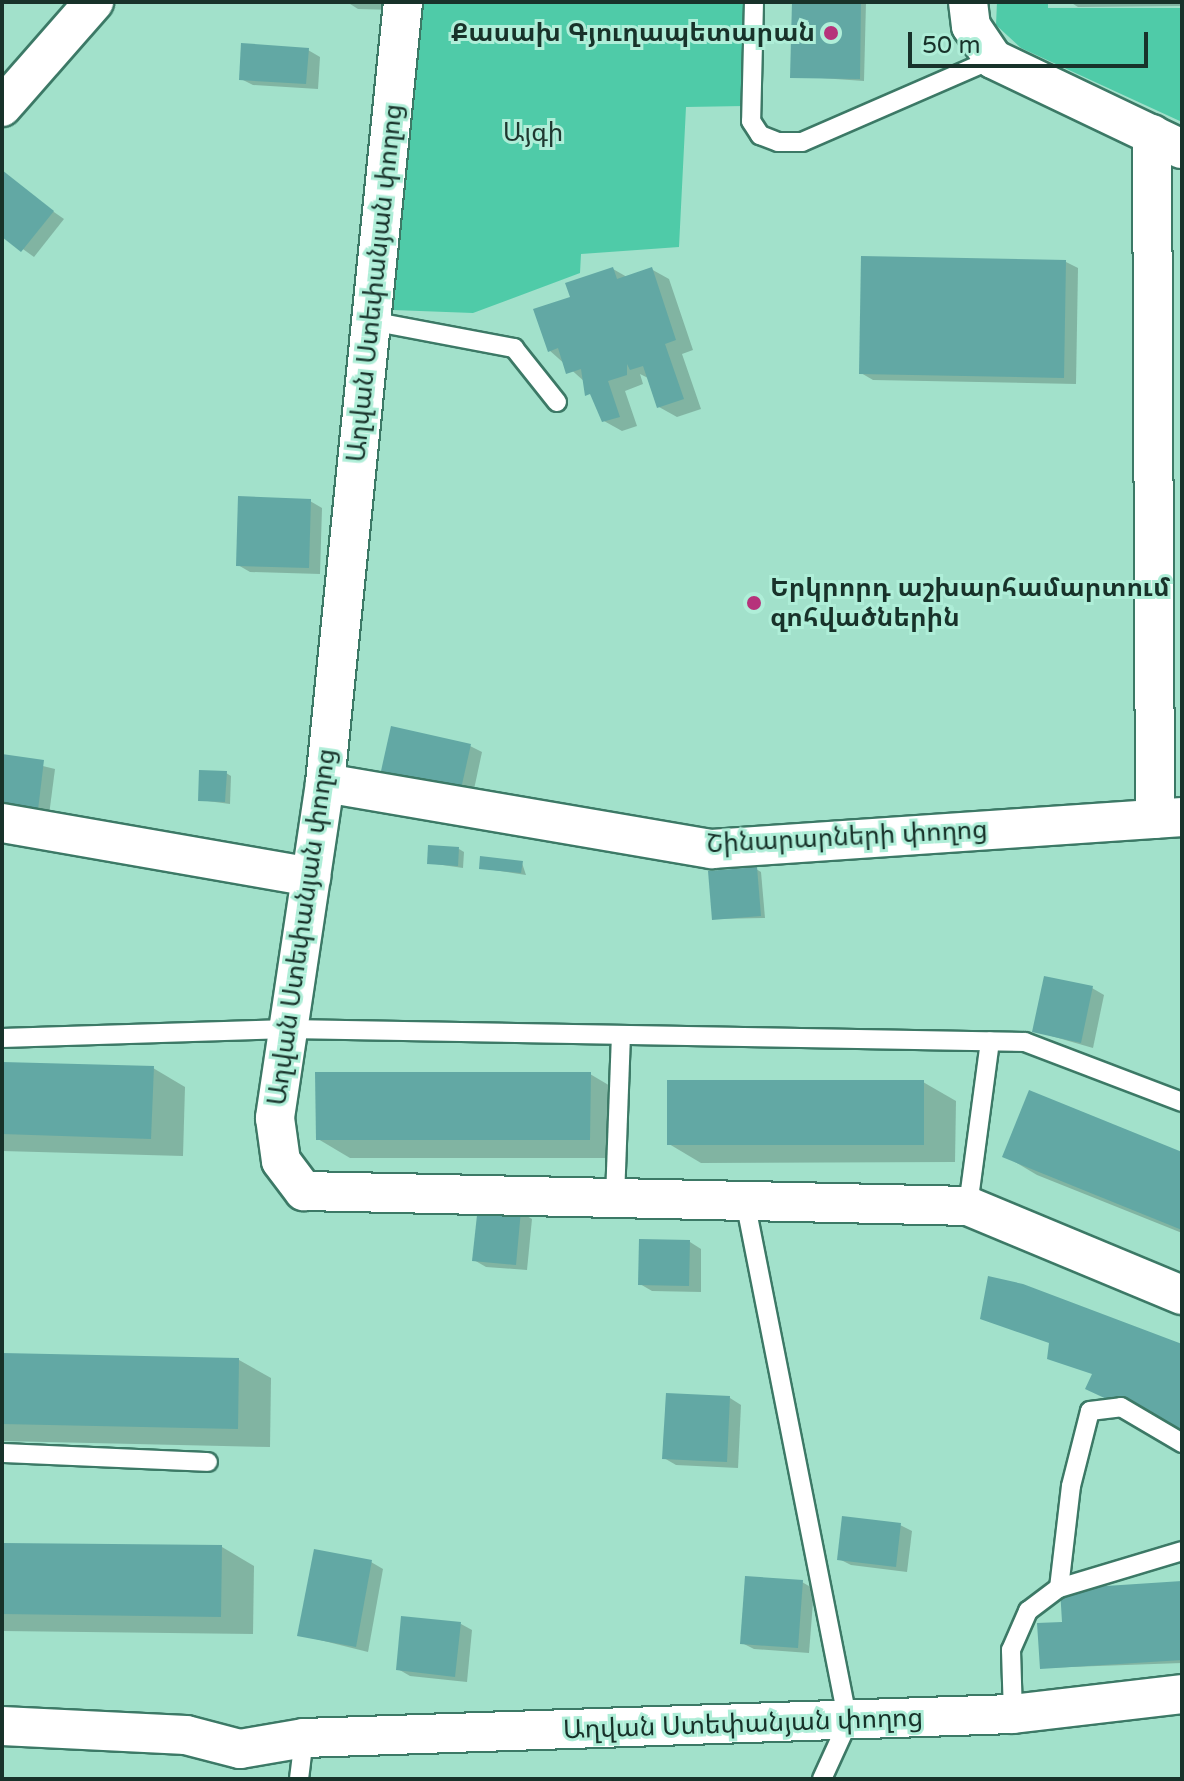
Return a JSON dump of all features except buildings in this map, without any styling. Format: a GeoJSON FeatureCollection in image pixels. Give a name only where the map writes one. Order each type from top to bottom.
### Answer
{"type":"FeatureCollection","features":[{"type":"Feature","properties":{"kind":"street"},"geometry":{"type":"LineString","coordinates":[[2,107],[94,2]]}},
{"type":"Feature","properties":{"kind":"street","name":"Աղվան Ստեփանյան փողոց"},"geometry":{"type":"LineString","coordinates":[[403,2],[325,783],[275,1118],[281,1161],[304,1191],[968,1206],[1182,1295]]}},
{"type":"Feature","properties":{"kind":"street"},"geometry":{"type":"LineString","coordinates":[[968,2],[971,26],[993,59],[1167,141],[1168,818]]}},
{"type":"Feature","properties":{"kind":"street","name":"Շինարարների փողոց"},"geometry":{"type":"LineString","coordinates":[[325,783],[712,849],[1168,818]]}},
{"type":"Feature","properties":{"kind":"street"},"geometry":{"type":"LineString","coordinates":[[2,823],[311,877]]}},
{"type":"Feature","properties":{"kind":"street","name":"Աղվան Ստեփանյան փողոց"},"geometry":{"type":"LineString","coordinates":[[2,1726],[186,1735],[240,1749],[304,1738],[848,1722],[1013,1714],[1182,1694]]}},
{"type":"Feature","properties":{"kind":"lane"},"geometry":{"type":"LineString","coordinates":[[754,2],[751,121],[760,135],[778,142],[802,142],[993,59]]}},
{"type":"Feature","properties":{"kind":"lane"},"geometry":{"type":"LineString","coordinates":[[371,321],[514,348],[557,402]]}},
{"type":"Feature","properties":{"kind":"lane"},"geometry":{"type":"LineString","coordinates":[[2,1038],[288,1029],[1025,1042],[1182,1102]]}},
{"type":"Feature","properties":{"kind":"lane"},"geometry":{"type":"LineString","coordinates":[[615,1198],[621,1035]]}},
{"type":"Feature","properties":{"kind":"lane"},"geometry":{"type":"LineString","coordinates":[[968,1206],[990,1041]]}},
{"type":"Feature","properties":{"kind":"lane"},"geometry":{"type":"LineString","coordinates":[[745,1201],[848,1722],[822,1779]]}},
{"type":"Feature","properties":{"kind":"lane"},"geometry":{"type":"LineString","coordinates":[[1059,1588],[1071,1486],[1090,1411],[1121,1407],[1182,1443]]}},
{"type":"Feature","properties":{"kind":"lane"},"geometry":{"type":"LineString","coordinates":[[2,1453],[208,1462]]}},
{"type":"Feature","properties":{"kind":"lane"},"geometry":{"type":"LineString","coordinates":[[1013,1714],[1011,1650],[1019,1625],[1028,1611],[1059,1588],[1182,1551]]}},
{"type":"Feature","properties":{"kind":"lane"},"geometry":{"type":"LineString","coordinates":[[299,1779],[304,1738]]}},
{"type":"Feature","properties":{"kind":"green space","name":"Այգի"},"geometry":{"type":"Polygon","coordinates":[[[405,2],[745,2],[744,106],[686,107],[679,247],[581,254],[580,273],[473,313],[393,310],[405,2]]]}},
{"type":"Feature","properties":{"kind":"green space"},"geometry":{"type":"Polygon","coordinates":[[[997,2],[1048,2],[1048,8],[1182,8],[1182,122],[1021,48],[996,25],[997,2]]]}},
{"type":"Feature","properties":{"kind":"place","name":"Քասախ Գյուղապետարան"},"geometry":{"type":"Point","coordinates":[831,33]}},
{"type":"Feature","properties":{"kind":"place","name":"Երկրորդ աշխարհամարտում զոհվածներին"},"geometry":{"type":"Point","coordinates":[754,603]}}]}
